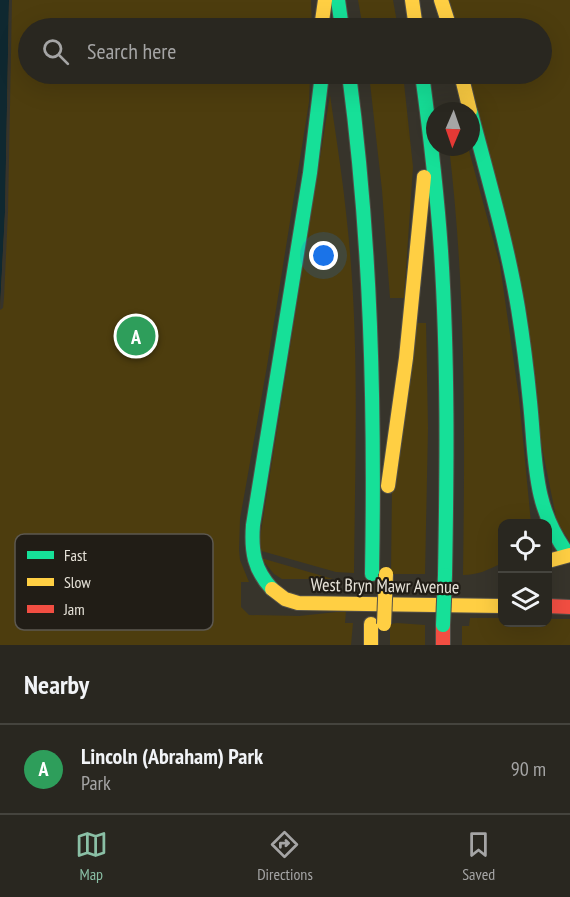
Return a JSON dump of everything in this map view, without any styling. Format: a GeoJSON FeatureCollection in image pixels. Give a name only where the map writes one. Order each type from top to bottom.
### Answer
{"type":"FeatureCollection","features":[{"type":"Feature","properties":{"kind":"main road"},"geometry":{"type":"LineString","coordinates":[[322,18],[325,0]]}},
{"type":"Feature","properties":{"kind":"main road"},"geometry":{"type":"LineString","coordinates":[[338,0],[341,18]]}},
{"type":"Feature","properties":{"kind":"main road"},"geometry":{"type":"LineString","coordinates":[[412,0],[415,18]]}},
{"type":"Feature","properties":{"kind":"main road"},"geometry":{"type":"LineString","coordinates":[[441,0],[447,18]]}},
{"type":"Feature","properties":{"kind":"main road","name":"West Bryn Mawr Avenue"},"geometry":{"type":"LineString","coordinates":[[321,84],[310,172],[275,377],[253,525],[251,546],[253,560],[258,572],[272,590],[285,599],[298,603],[498,606]]}},
{"type":"Feature","properties":{"kind":"main road"},"geometry":{"type":"LineString","coordinates":[[350,84],[362,185],[371,299],[375,581],[378,624],[384,645]]}},
{"type":"Feature","properties":{"kind":"main road"},"geometry":{"type":"LineString","coordinates":[[424,84],[426,102]]}},
{"type":"Feature","properties":{"kind":"main road"},"geometry":{"type":"LineString","coordinates":[[464,84],[468,102]]}},
{"type":"Feature","properties":{"kind":"main road"},"geometry":{"type":"LineString","coordinates":[[480,148],[512,274],[526,360],[538,480],[543,507],[552,533],[569,555],[552,560]]}},
{"type":"Feature","properties":{"kind":"main road"},"geometry":{"type":"LineString","coordinates":[[387,499],[406,358],[426,155]]}},
{"type":"Feature","properties":{"kind":"main road"},"geometry":{"type":"LineString","coordinates":[[432,156],[438,208],[447,416],[443,645]]}},
{"type":"Feature","properties":{"kind":"main road"},"geometry":{"type":"LineString","coordinates":[[370,645],[378,624],[375,581],[386,531]]}},
{"type":"Feature","properties":{"kind":"main road"},"geometry":{"type":"LineString","coordinates":[[552,606],[570,607]]}},
{"type":"Feature","properties":{"kind":"shaded area"},"geometry":{"type":"Polygon","coordinates":[[[9,0],[311,0],[312,18],[18,18],[18,84],[310,84],[309,102],[267,366],[240,519],[240,560],[249,582],[241,582],[241,607],[249,615],[299,616],[346,611],[345,623],[353,623],[351,645],[0,645],[0,307],[5,212],[9,0]]]}},
{"type":"Feature","properties":{"kind":"shaded area"},"geometry":{"type":"Polygon","coordinates":[[[358,0],[393,0],[396,18],[361,18],[358,0]]]}},
{"type":"Feature","properties":{"kind":"shaded area"},"geometry":{"type":"Polygon","coordinates":[[[447,0],[570,0],[570,542],[557,522],[480,139],[480,102],[473,102],[469,84],[552,84],[552,18],[452,18],[447,0]]]}},
{"type":"Feature","properties":{"kind":"shaded area"},"geometry":{"type":"Polygon","coordinates":[[[370,84],[404,84],[413,167],[404,298],[390,298],[382,190],[370,84]]]}},
{"type":"Feature","properties":{"kind":"shaded area"},"geometry":{"type":"Polygon","coordinates":[[[330,95],[345,206],[354,309],[356,398],[354,573],[336,572],[258,550],[330,95]]]}},
{"type":"Feature","properties":{"kind":"shaded area"},"geometry":{"type":"Polygon","coordinates":[[[450,156],[470,156],[500,265],[519,398],[531,519],[498,519],[498,565],[483,572],[463,575],[464,414],[455,200],[450,156]]]}},
{"type":"Feature","properties":{"kind":"shaded area"},"geometry":{"type":"Polygon","coordinates":[[[415,323],[426,323],[428,428],[425,574],[391,574],[392,491],[415,323]]]}},
{"type":"Feature","properties":{"kind":"shaded area"},"geometry":{"type":"Polygon","coordinates":[[[261,558],[333,579],[282,579],[274,574],[261,558]]]}},
{"type":"Feature","properties":{"kind":"shaded area"},"geometry":{"type":"Polygon","coordinates":[[[470,618],[498,618],[498,627],[552,627],[552,619],[570,619],[570,645],[462,645],[462,626],[469,626],[470,618]]]}},
{"type":"Feature","properties":{"kind":"shaded area"},"geometry":{"type":"Polygon","coordinates":[[[390,624],[425,625],[425,645],[390,645],[390,624]]]}},
{"type":"Feature","properties":{"kind":"water"},"geometry":{"type":"Polygon","coordinates":[[[0,0],[9,0],[5,212],[0,307],[0,0]]]}},
{"type":"Feature","properties":{"kind":"pier"},"geometry":{"type":"Polygon","coordinates":[[[9,0],[12,0],[8,212],[4,298],[3,308],[0,310],[5,212],[9,0]]]}},
{"type":"Feature","properties":{"kind":"traffic: fast"},"geometry":{"type":"LineString","coordinates":[[338,0],[341,18]]}},
{"type":"Feature","properties":{"kind":"traffic: fast"},"geometry":{"type":"LineString","coordinates":[[272,589],[261,575],[255,560],[253,525],[310,173],[321,84]]}},
{"type":"Feature","properties":{"kind":"traffic: fast"},"geometry":{"type":"LineString","coordinates":[[350,84],[362,199],[370,323],[373,448],[372,574]]}},
{"type":"Feature","properties":{"kind":"traffic: fast"},"geometry":{"type":"LineString","coordinates":[[423,84],[439,229],[445,332],[445,575]]}},
{"type":"Feature","properties":{"kind":"traffic: fast"},"geometry":{"type":"LineString","coordinates":[[480,147],[514,283],[525,355],[535,462],[542,500],[556,536],[568,554]]}},
{"type":"Feature","properties":{"kind":"traffic: fast"},"geometry":{"type":"LineString","coordinates":[[443,625],[445,575]]}},
{"type":"Feature","properties":{"kind":"traffic: slow"},"geometry":{"type":"LineString","coordinates":[[322,18],[325,0]]}},
{"type":"Feature","properties":{"kind":"traffic: slow"},"geometry":{"type":"LineString","coordinates":[[412,0],[415,18]]}},
{"type":"Feature","properties":{"kind":"traffic: slow"},"geometry":{"type":"LineString","coordinates":[[441,0],[447,18]]}},
{"type":"Feature","properties":{"kind":"traffic: slow"},"geometry":{"type":"LineString","coordinates":[[463,84],[468,102]]}},
{"type":"Feature","properties":{"kind":"traffic: slow"},"geometry":{"type":"LineString","coordinates":[[388,486],[406,358],[424,177]]}},
{"type":"Feature","properties":{"kind":"traffic: slow"},"geometry":{"type":"LineString","coordinates":[[552,560],[570,555]]}},
{"type":"Feature","properties":{"kind":"traffic: slow"},"geometry":{"type":"LineString","coordinates":[[384,624],[386,574]]}},
{"type":"Feature","properties":{"kind":"traffic: slow"},"geometry":{"type":"LineString","coordinates":[[272,589],[285,599],[298,603],[498,606]]}},
{"type":"Feature","properties":{"kind":"traffic: slow"},"geometry":{"type":"LineString","coordinates":[[371,624],[371,645]]}},
{"type":"Feature","properties":{"kind":"traffic: jam"},"geometry":{"type":"LineString","coordinates":[[552,606],[570,607]]}},
{"type":"Feature","properties":{"kind":"traffic: jam"},"geometry":{"type":"LineString","coordinates":[[443,625],[443,645]]}},
{"type":"Feature","properties":{"kind":"place","name":"Lincoln (Abraham) Park"},"geometry":{"type":"Point","coordinates":[136,336]}}]}
